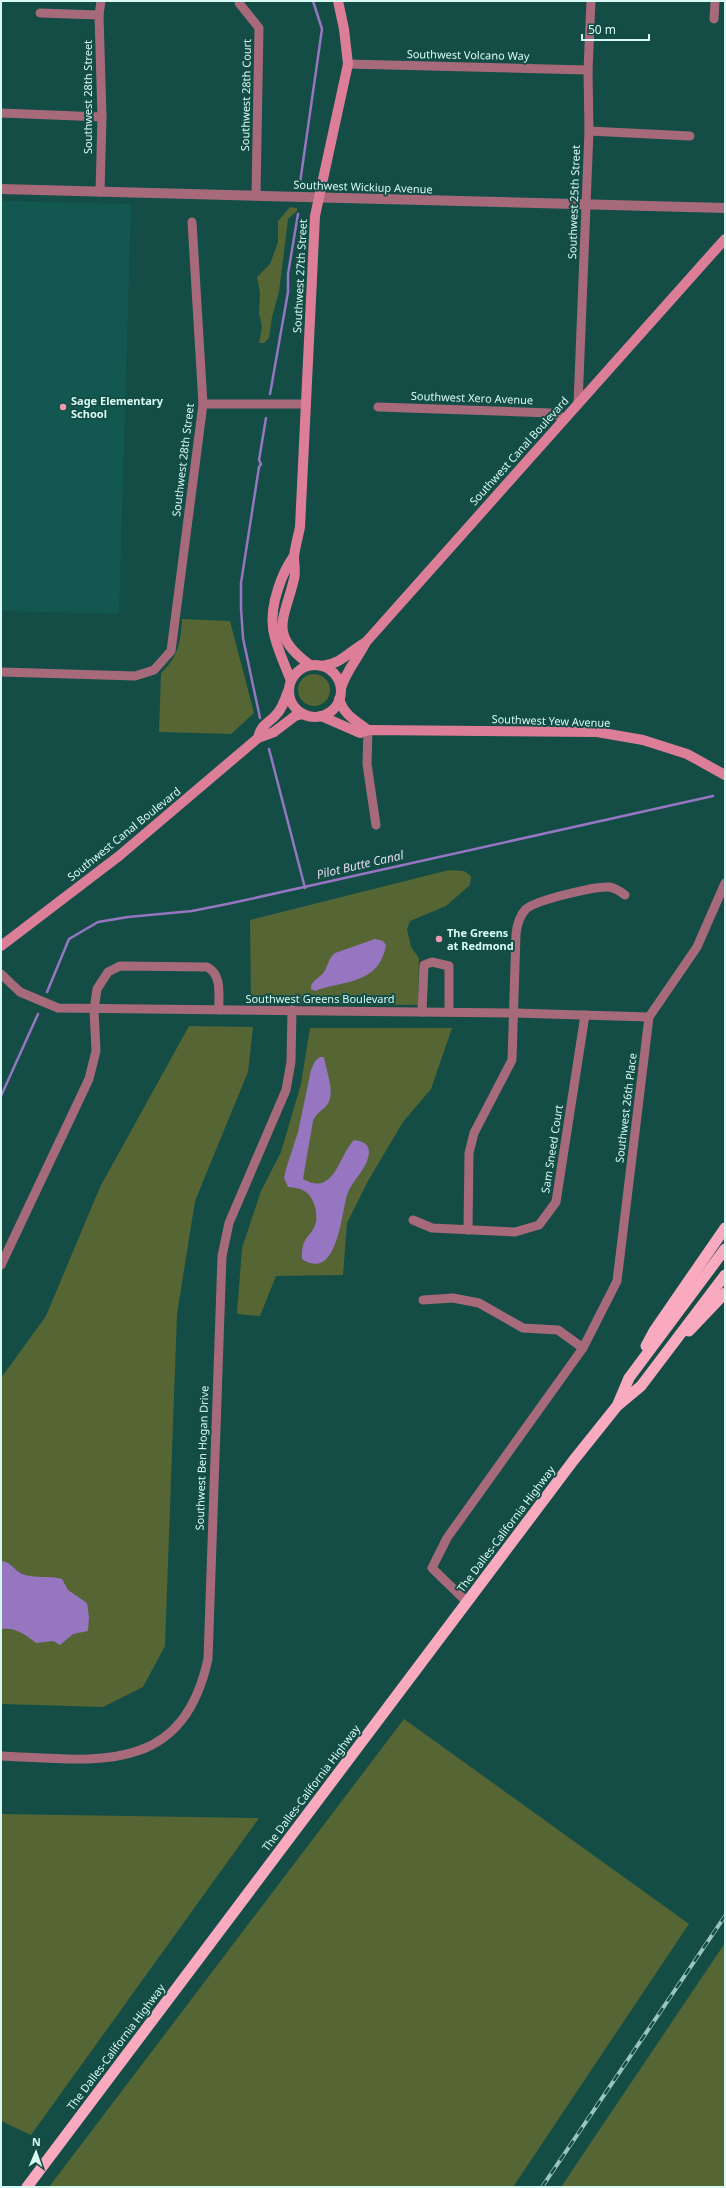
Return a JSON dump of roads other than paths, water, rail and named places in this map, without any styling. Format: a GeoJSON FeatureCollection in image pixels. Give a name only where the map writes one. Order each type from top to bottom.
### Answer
{"type":"FeatureCollection","features":[{"type":"Feature","properties":{"kind":"highway"},"geometry":{"type":"LineString","coordinates":[[629,1378],[654,1332],[725,1228]]}},
{"type":"Feature","properties":{"kind":"highway","name":"The Dalles-California Highway"},"geometry":{"type":"LineString","coordinates":[[617,1406],[629,1378],[725,1249]]}},
{"type":"Feature","properties":{"kind":"highway","name":"The Dalles-California Highway"},"geometry":{"type":"LineString","coordinates":[[27,2187],[617,1406],[641,1386],[725,1275]]}},
{"type":"Feature","properties":{"kind":"highway"},"geometry":{"type":"LineString","coordinates":[[671,1347],[702,1320],[725,1293]]}},
{"type":"Feature","properties":{"kind":"main road","name":"Southwest 27th Street"},"geometry":{"type":"LineString","coordinates":[[310,665],[294,653],[285,642],[283,611],[294,577],[294,556],[300,527],[315,216],[348,64],[344,29],[338,1]]}},
{"type":"Feature","properties":{"kind":"main road","name":"Southwest Canal Boulevard"},"geometry":{"type":"LineString","coordinates":[[322,666],[334,664],[353,649],[366,642],[725,238]]}},
{"type":"Feature","properties":{"kind":"main road","name":"Southwest 27th Street"},"geometry":{"type":"LineString","coordinates":[[290,685],[274,639],[271,622],[273,606],[285,568],[294,556]]}},
{"type":"Feature","properties":{"kind":"main road"},"geometry":{"type":"LineString","coordinates":[[366,642],[359,656],[344,678],[340,688],[339,699],[342,710],[368,730]]}},
{"type":"Feature","properties":{"kind":"main road"},"geometry":{"type":"LineString","coordinates":[[339,699],[330,712],[320,716],[303,714],[294,706],[290,685],[298,671],[310,665],[322,666],[334,674],[340,688]]}},
{"type":"Feature","properties":{"kind":"main road","name":"Southwest Canal Boulevard"},"geometry":{"type":"LineString","coordinates":[[258,738],[260,729],[275,716],[283,705],[290,685]]}},
{"type":"Feature","properties":{"kind":"main road","name":"Southwest Canal Boulevard"},"geometry":{"type":"LineString","coordinates":[[1,946],[119,856],[258,738],[274,732],[295,716],[303,714]]}},
{"type":"Feature","properties":{"kind":"main road","name":"Southwest Yew Avenue"},"geometry":{"type":"LineString","coordinates":[[320,716],[360,733],[368,730],[597,732],[643,740],[687,754],[725,776]]}},
{"type":"Feature","properties":{"kind":"street","name":"Southwest 28th Street"},"geometry":{"type":"LineString","coordinates":[[100,192],[102,117],[99,15],[101,1]]}},
{"type":"Feature","properties":{"kind":"street","name":"Southwest 25th Street"},"geometry":{"type":"LineString","coordinates":[[578,404],[589,131],[588,70],[591,1]]}},
{"type":"Feature","properties":{"kind":"street"},"geometry":{"type":"LineString","coordinates":[[714,1],[714,19]]}},
{"type":"Feature","properties":{"kind":"street","name":"Southwest 28th Court"},"geometry":{"type":"LineString","coordinates":[[239,3],[259,28],[256,195]]}},
{"type":"Feature","properties":{"kind":"street"},"geometry":{"type":"LineString","coordinates":[[40,13],[99,15]]}},
{"type":"Feature","properties":{"kind":"street","name":"Southwest Volcano Way"},"geometry":{"type":"LineString","coordinates":[[348,64],[588,70]]}},
{"type":"Feature","properties":{"kind":"street"},"geometry":{"type":"LineString","coordinates":[[1,113],[102,117]]}},
{"type":"Feature","properties":{"kind":"street"},"geometry":{"type":"LineString","coordinates":[[589,131],[690,136]]}},
{"type":"Feature","properties":{"kind":"street","name":"Southwest Wickiup Avenue"},"geometry":{"type":"LineString","coordinates":[[1,189],[725,208]]}},
{"type":"Feature","properties":{"kind":"street","name":"Southwest 28th Street"},"geometry":{"type":"LineString","coordinates":[[1,672],[135,676],[154,670],[171,651],[203,404],[192,222]]}},
{"type":"Feature","properties":{"kind":"street"},"geometry":{"type":"LineString","coordinates":[[203,404],[305,404]]}},
{"type":"Feature","properties":{"kind":"street","name":"Southwest Xero Avenue"},"geometry":{"type":"LineString","coordinates":[[378,407],[551,413],[564,418]]}},
{"type":"Feature","properties":{"kind":"street"},"geometry":{"type":"LineString","coordinates":[[368,730],[367,764],[376,825]]}},
{"type":"Feature","properties":{"kind":"street","name":"Southwest 26th Place"},"geometry":{"type":"LineString","coordinates":[[468,1602],[432,1568],[447,1538],[582,1348],[617,1281],[649,1017],[697,947],[725,883]]}},
{"type":"Feature","properties":{"kind":"street"},"geometry":{"type":"LineString","coordinates":[[468,1230],[469,1153],[474,1133],[480,1119],[500,1086],[512,1060],[515,1013],[516,934],[518,923],[525,910],[544,899],[608,887],[619,890],[625,895]]}},
{"type":"Feature","properties":{"kind":"street"},"geometry":{"type":"LineString","coordinates":[[422,1012],[424,966],[432,962],[449,966],[449,1012]]}},
{"type":"Feature","properties":{"kind":"street"},"geometry":{"type":"LineString","coordinates":[[1,1265],[89,1079],[96,1051],[94,1010],[100,982],[108,972],[120,966],[207,967],[214,971],[218,978],[218,1010]]}},
{"type":"Feature","properties":{"kind":"street","name":"Southwest Greens Boulevard"},"geometry":{"type":"LineString","coordinates":[[1,974],[20,992],[58,1008],[94,1010],[292,1010],[515,1013],[649,1017]]}},
{"type":"Feature","properties":{"kind":"street","name":"Southwest Ben Hogan Drive"},"geometry":{"type":"LineString","coordinates":[[1,1756],[93,1760],[132,1754],[162,1738],[176,1727],[188,1713],[196,1698],[208,1659],[222,1256],[230,1223],[286,1090],[291,1062],[292,1010]]}},
{"type":"Feature","properties":{"kind":"street","name":"Sam Sneed Court"},"geometry":{"type":"LineString","coordinates":[[413,1220],[432,1228],[515,1232],[538,1225],[556,1202],[585,1015]]}},
{"type":"Feature","properties":{"kind":"street"},"geometry":{"type":"LineString","coordinates":[[423,1300],[453,1298],[478,1303],[523,1328],[558,1330],[582,1348]]}},
{"type":"Feature","properties":{"kind":"waterway"},"geometry":{"type":"LineString","coordinates":[[300,183],[322,29],[313,1]]}},
{"type":"Feature","properties":{"kind":"waterway"},"geometry":{"type":"LineString","coordinates":[[270,394],[288,292],[288,274],[298,214]]}},
{"type":"Feature","properties":{"kind":"waterway"},"geometry":{"type":"LineString","coordinates":[[260,718],[243,638],[241,583],[259,467],[261,464],[259,460],[266,418]]}},
{"type":"Feature","properties":{"kind":"waterway"},"geometry":{"type":"LineString","coordinates":[[269,749],[305,888]]}},
{"type":"Feature","properties":{"kind":"waterway","name":"Pilot Butte Canal"},"geometry":{"type":"LineString","coordinates":[[47,992],[69,939],[98,922],[128,917],[192,911],[232,903],[713,796]]}},
{"type":"Feature","properties":{"kind":"waterway","name":"Pilot Butte Canal"},"geometry":{"type":"LineString","coordinates":[[1,1096],[38,1014]]}},
{"type":"Feature","properties":{"kind":"railway"},"geometry":{"type":"LineString","coordinates":[[542,2187],[725,1916]]}},
{"type":"Feature","properties":{"kind":"place","name":"Sage Elementary School"},"geometry":{"type":"Point","coordinates":[63,407]}},
{"type":"Feature","properties":{"kind":"place","name":"The Greens at Redmond"},"geometry":{"type":"Point","coordinates":[439,939]}}]}
